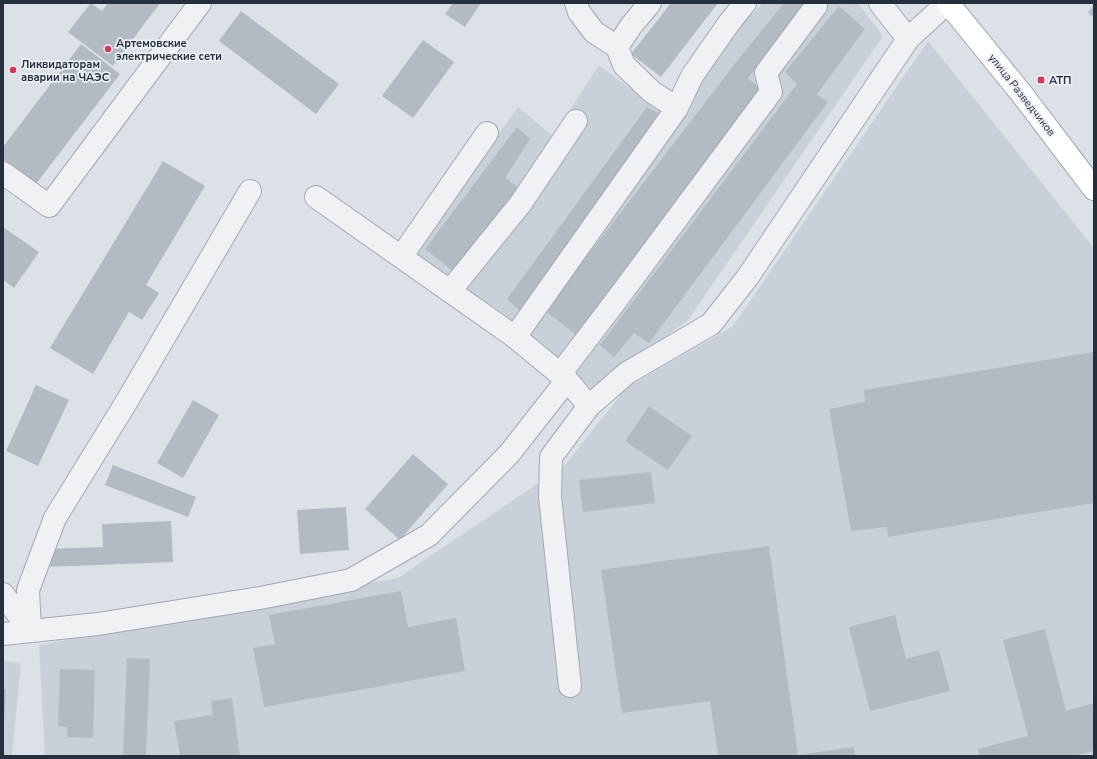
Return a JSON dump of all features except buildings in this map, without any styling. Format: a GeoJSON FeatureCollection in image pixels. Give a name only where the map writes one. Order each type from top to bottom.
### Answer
{"type":"FeatureCollection","features":[{"type":"Feature","properties":{"kind":"main road","name":"улица Разведчиков"},"geometry":{"type":"LineString","coordinates":[[948,3],[1091,176]]}},
{"type":"Feature","properties":{"kind":"street"},"geometry":{"type":"LineString","coordinates":[[3,173],[49,206],[200,3]]}},
{"type":"Feature","properties":{"kind":"street"},"geometry":{"type":"LineString","coordinates":[[576,3],[579,12],[594,32],[617,47],[624,65],[652,92],[677,108]]}},
{"type":"Feature","properties":{"kind":"street"},"geometry":{"type":"LineString","coordinates":[[617,47],[631,26],[650,3]]}},
{"type":"Feature","properties":{"kind":"street"},"geometry":{"type":"LineString","coordinates":[[515,337],[677,108],[692,76],[729,22],[745,3]]}},
{"type":"Feature","properties":{"kind":"street"},"geometry":{"type":"LineString","coordinates":[[880,3],[908,39]]}},
{"type":"Feature","properties":{"kind":"street"},"geometry":{"type":"LineString","coordinates":[[570,686],[550,497],[551,457],[589,406],[627,373],[711,324],[747,278],[908,39],[948,3]]}},
{"type":"Feature","properties":{"kind":"street"},"geometry":{"type":"LineString","coordinates":[[3,634],[98,624],[260,598],[351,580],[429,535],[509,454],[615,302],[771,92],[766,73],[816,6]]}},
{"type":"Feature","properties":{"kind":"street"},"geometry":{"type":"LineString","coordinates":[[450,291],[521,203],[576,121]]}},
{"type":"Feature","properties":{"kind":"street"},"geometry":{"type":"LineString","coordinates":[[401,257],[488,133]]}},
{"type":"Feature","properties":{"kind":"street"},"geometry":{"type":"LineString","coordinates":[[30,631],[28,590],[55,518],[250,191]]}},
{"type":"Feature","properties":{"kind":"street"},"geometry":{"type":"LineString","coordinates":[[316,197],[515,337],[563,377],[589,406]]}},
{"type":"Feature","properties":{"kind":"street"},"geometry":{"type":"LineString","coordinates":[[3,594],[30,631]]}},
{"type":"Feature","properties":{"kind":"shaded area"},"geometry":{"type":"Polygon","coordinates":[[[763,3],[858,3],[883,36],[688,320],[648,350],[592,389],[503,313],[413,254],[518,107],[553,136],[599,65],[636,93],[680,119],[729,37],[763,3]]]}},
{"type":"Feature","properties":{"kind":"shaded area"},"geometry":{"type":"Polygon","coordinates":[[[928,41],[1094,248],[1094,756],[45,756],[39,645],[398,578],[565,465],[626,388],[733,326],[928,41]]]}},
{"type":"Feature","properties":{"kind":"shaded area"},"geometry":{"type":"Polygon","coordinates":[[[3,661],[21,663],[12,756],[3,756],[3,661]]]}},
{"type":"Feature","properties":{"kind":"place","name":"Артемовские электрические сети"},"geometry":{"type":"Point","coordinates":[108,49]}},
{"type":"Feature","properties":{"kind":"place","name":"Ликвидаторам аварии на ЧАЭС"},"geometry":{"type":"Point","coordinates":[13,70]}},
{"type":"Feature","properties":{"kind":"place","name":"АТП"},"geometry":{"type":"Point","coordinates":[1041,80]}}]}
